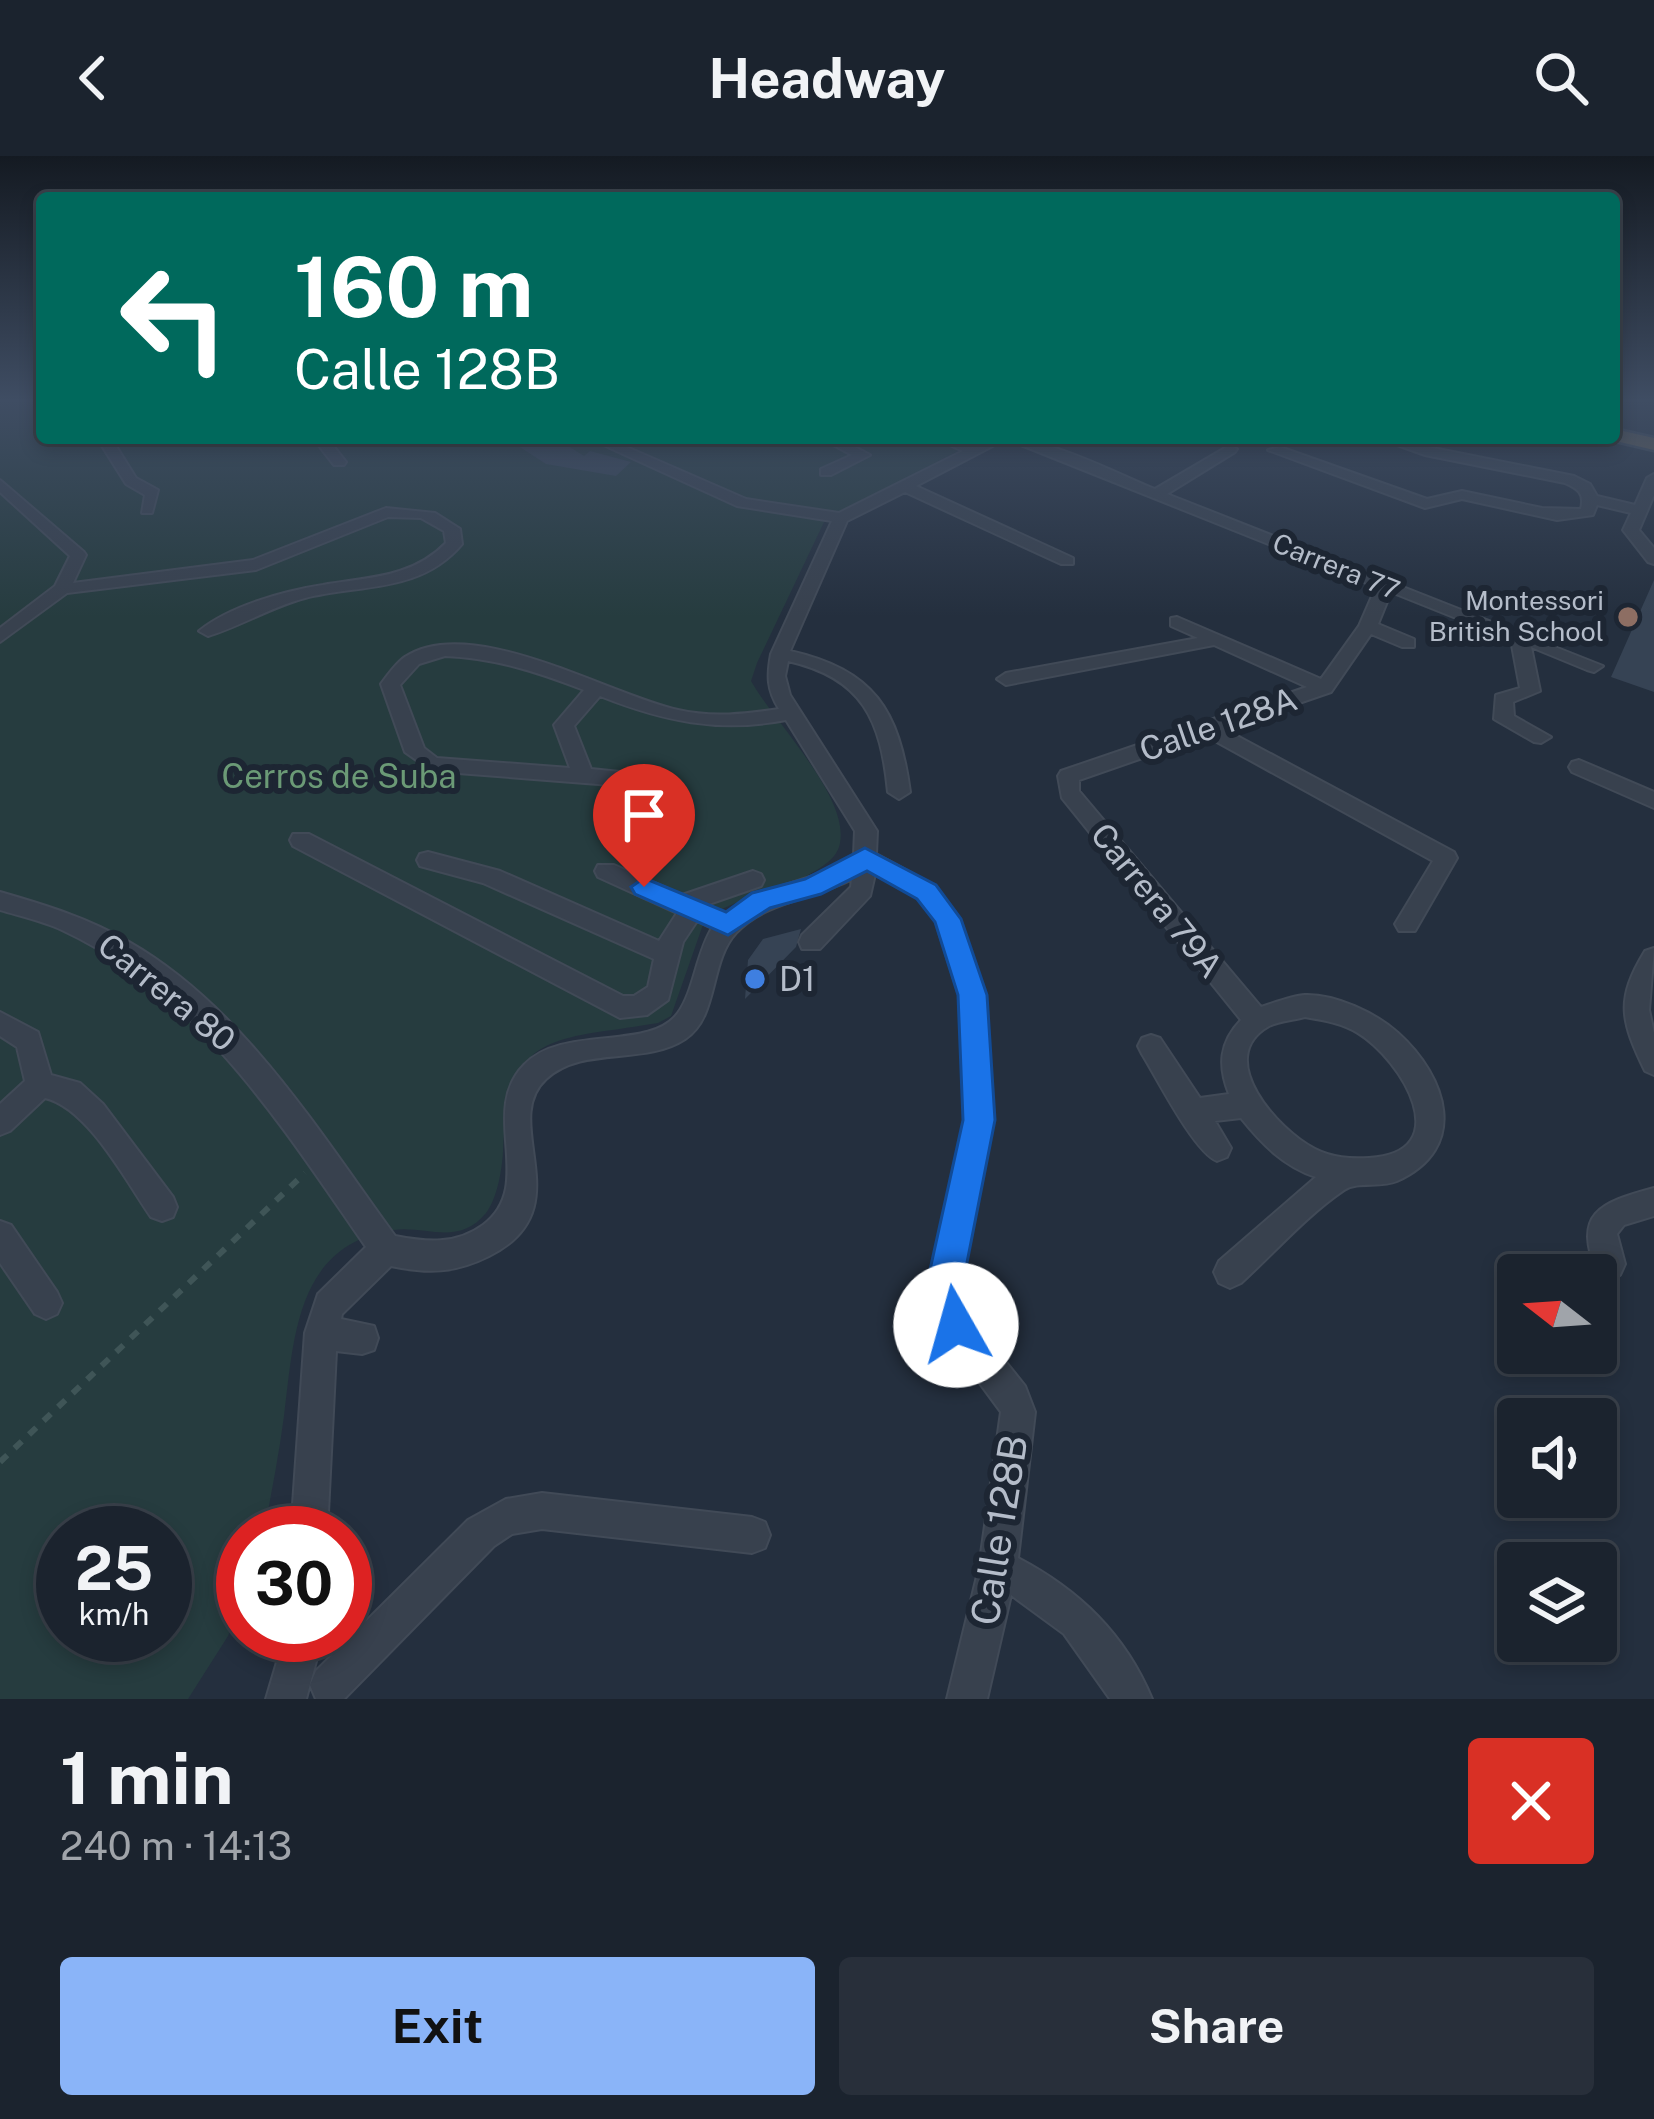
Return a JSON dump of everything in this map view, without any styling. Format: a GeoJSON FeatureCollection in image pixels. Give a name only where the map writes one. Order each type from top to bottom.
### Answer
{"type":"FeatureCollection","features":[{"type":"Feature","properties":{"kind":"street"},"geometry":{"type":"LineString","coordinates":[[126,473],[153,493],[147,510]]}},
{"type":"Feature","properties":{"kind":"street"},"geometry":{"type":"LineString","coordinates":[[674,473],[742,503],[841,518]]}},
{"type":"Feature","properties":{"kind":"street"},"geometry":{"type":"LineString","coordinates":[[811,942],[862,890],[866,831],[790,713],[776,676],[780,654],[797,597],[841,518],[929,473]]}},
{"type":"Feature","properties":{"kind":"street","name":"Carrera 77"},"geometry":{"type":"LineString","coordinates":[[1100,473],[1594,666]]}},
{"type":"Feature","properties":{"kind":"street"},"geometry":{"type":"LineString","coordinates":[[1155,495],[1191,473]]}},
{"type":"Feature","properties":{"kind":"street"},"geometry":{"type":"LineString","coordinates":[[1340,473],[1436,505],[1462,495],[1566,516],[1588,512],[1591,499],[1585,487],[1538,473]]}},
{"type":"Feature","properties":{"kind":"street"},"geometry":{"type":"LineString","coordinates":[[1654,478],[1631,530],[1654,559]]}},
{"type":"Feature","properties":{"kind":"street"},"geometry":{"type":"LineString","coordinates":[[910,482],[998,519]]}},
{"type":"Feature","properties":{"kind":"street"},"geometry":{"type":"LineString","coordinates":[[910,482],[1067,561]]}},
{"type":"Feature","properties":{"kind":"street"},"geometry":{"type":"LineString","coordinates":[[0,484],[78,555],[67,579],[0,637]]}},
{"type":"Feature","properties":{"kind":"street"},"geometry":{"type":"LineString","coordinates":[[1591,499],[1638,510]]}},
{"type":"Feature","properties":{"kind":"street"},"geometry":{"type":"LineString","coordinates":[[67,579],[119,582],[256,565],[386,513],[441,519],[452,529],[454,544],[442,560],[405,578],[308,592],[208,631]]}},
{"type":"Feature","properties":{"kind":"street","name":"Calle 128A"},"geometry":{"type":"LineString","coordinates":[[1068,776],[1324,688],[1368,626],[1385,586]]}},
{"type":"Feature","properties":{"kind":"street"},"geometry":{"type":"LineString","coordinates":[[1177,622],[1324,688]]}},
{"type":"Feature","properties":{"kind":"street"},"geometry":{"type":"LineString","coordinates":[[1368,626],[1408,643]]}},
{"type":"Feature","properties":{"kind":"street"},"geometry":{"type":"LineString","coordinates":[[1006,680],[1215,640]]}},
{"type":"Feature","properties":{"kind":"street"},"geometry":{"type":"LineString","coordinates":[[1520,640],[1530,692],[1503,699],[1500,709],[1504,719],[1541,737]]}},
{"type":"Feature","properties":{"kind":"street"},"geometry":{"type":"LineString","coordinates":[[662,782],[432,764],[415,752],[390,684],[396,671],[409,662],[464,650],[508,655],[670,715],[712,722],[790,713]]}},
{"type":"Feature","properties":{"kind":"street"},"geometry":{"type":"LineString","coordinates":[[780,654],[840,669],[863,688],[885,721],[896,749],[899,792]]}},
{"type":"Feature","properties":{"kind":"street"},"geometry":{"type":"LineString","coordinates":[[581,777],[581,757],[565,735],[564,725],[595,690]]}},
{"type":"Feature","properties":{"kind":"street"},"geometry":{"type":"LineString","coordinates":[[1205,727],[1446,858],[1407,924]]}},
{"type":"Feature","properties":{"kind":"street"},"geometry":{"type":"LineString","coordinates":[[1579,767],[1654,801]]}},
{"type":"Feature","properties":{"kind":"street","name":"Carrera 79A"},"geometry":{"type":"LineString","coordinates":[[1068,776],[1070,793],[1255,1019]]}},
{"type":"Feature","properties":{"kind":"street"},"geometry":{"type":"LineString","coordinates":[[301,840],[620,1007],[653,1001],[671,940],[687,907],[753,880]]}},
{"type":"Feature","properties":{"kind":"street"},"geometry":{"type":"LineString","coordinates":[[311,1506],[321,1333],[338,1294],[386,1249],[438,1260],[507,1229],[525,1192],[518,1100],[527,1078],[561,1054],[660,1038],[680,1029],[696,1004],[713,942],[728,925],[762,900],[812,887],[854,868],[865,857]]}},
{"type":"Feature","properties":{"kind":"street","name":"Calle 128B"},"geometry":{"type":"LineString","coordinates":[[865,857],[926,892],[947,919],[972,995],[979,1120],[944,1288],[956,1325],[1013,1398],[1018,1412],[998,1568],[967,1699]]}},
{"type":"Feature","properties":{"kind":"street"},"geometry":{"type":"LineString","coordinates":[[428,860],[485,871],[637,944],[668,954]]}},
{"type":"Feature","properties":{"kind":"street"},"geometry":{"type":"LineString","coordinates":[[606,871],[728,925]]}},
{"type":"Feature","properties":{"kind":"street","name":"Carrera 80"},"geometry":{"type":"LineString","coordinates":[[0,901],[46,910],[116,942],[231,1038],[386,1249]]}},
{"type":"Feature","properties":{"kind":"street"},"geometry":{"type":"LineString","coordinates":[[1654,958],[1638,986],[1633,1018],[1654,1063]]}},
{"type":"Feature","properties":{"kind":"street"},"geometry":{"type":"LineString","coordinates":[[1305,1006],[1366,1025],[1415,1069],[1428,1096],[1431,1124],[1424,1148],[1404,1165],[1376,1174],[1343,1172],[1286,1148],[1245,1105],[1234,1080],[1232,1055],[1240,1035],[1255,1019],[1277,1009],[1305,1006]]}},
{"type":"Feature","properties":{"kind":"street"},"geometry":{"type":"LineString","coordinates":[[0,1023],[29,1040],[40,1085]]}},
{"type":"Feature","properties":{"kind":"street"},"geometry":{"type":"LineString","coordinates":[[1150,1046],[1217,1148]]}},
{"type":"Feature","properties":{"kind":"street"},"geometry":{"type":"LineString","coordinates":[[0,1122],[40,1085]]}},
{"type":"Feature","properties":{"kind":"street"},"geometry":{"type":"LineString","coordinates":[[40,1085],[70,1092],[93,1113],[162,1207]]}},
{"type":"Feature","properties":{"kind":"street"},"geometry":{"type":"LineString","coordinates":[[1192,1111],[1245,1105]]}},
{"type":"Feature","properties":{"kind":"street"},"geometry":{"type":"LineString","coordinates":[[1230,1272],[1343,1172]]}},
{"type":"Feature","properties":{"kind":"street"},"geometry":{"type":"LineString","coordinates":[[1607,1254],[1601,1230],[1615,1214],[1654,1202]]}},
{"type":"Feature","properties":{"kind":"street"},"geometry":{"type":"LineString","coordinates":[[0,1236],[46,1304]]}},
{"type":"Feature","properties":{"kind":"street"},"geometry":{"type":"LineString","coordinates":[[321,1333],[362,1338]]}},
{"type":"Feature","properties":{"kind":"street"},"geometry":{"type":"LineString","coordinates":[[311,1696],[481,1533],[506,1517],[542,1511],[752,1534]]}},
{"type":"Feature","properties":{"kind":"street"},"geometry":{"type":"LineString","coordinates":[[998,1568],[1031,1584],[1086,1624],[1132,1699]]}},
{"type":"Feature","properties":{"kind":"street"},"geometry":{"type":"LineString","coordinates":[[307,1662],[311,1696]]}},
{"type":"Feature","properties":{"kind":"path"},"geometry":{"type":"LineString","coordinates":[[0,1462],[321,1160]]}},
{"type":"Feature","properties":{"kind":"green space","name":"Cerros de Suba"},"geometry":{"type":"Polygon","coordinates":[[[0,473],[916,473],[825,520],[751,681],[822,782],[840,824],[838,849],[818,869],[705,919],[671,1016],[658,1023],[564,1039],[526,1061],[514,1082],[507,1112],[496,1192],[475,1223],[453,1232],[405,1229],[361,1239],[336,1254],[319,1275],[297,1326],[269,1506],[216,1506],[216,1655],[188,1699],[0,1699],[0,473]]]}},
{"type":"Feature","properties":{"kind":"building"},"geometry":{"type":"Polygon","coordinates":[[[1654,580],[1654,692],[1611,677],[1654,580]]]}},
{"type":"Feature","properties":{"kind":"building","name":"D1"},"geometry":{"type":"Polygon","coordinates":[[[801,929],[796,947],[745,999],[748,960],[763,939],[801,929]]]}},
{"type":"Feature","properties":{"kind":"place","name":"Montessori British School"},"geometry":{"type":"Point","coordinates":[1628,617]}},
{"type":"Feature","properties":{"kind":"place","name":"D1"},"geometry":{"type":"Point","coordinates":[755,979]}},
{"type":"Feature","properties":{"kind":"route"},"geometry":{"type":"LineString","coordinates":[[644,887],[728,925],[762,900],[812,887],[854,868],[865,857],[926,892],[947,919],[972,995],[979,1120],[944,1288],[956,1325]]}}]}
